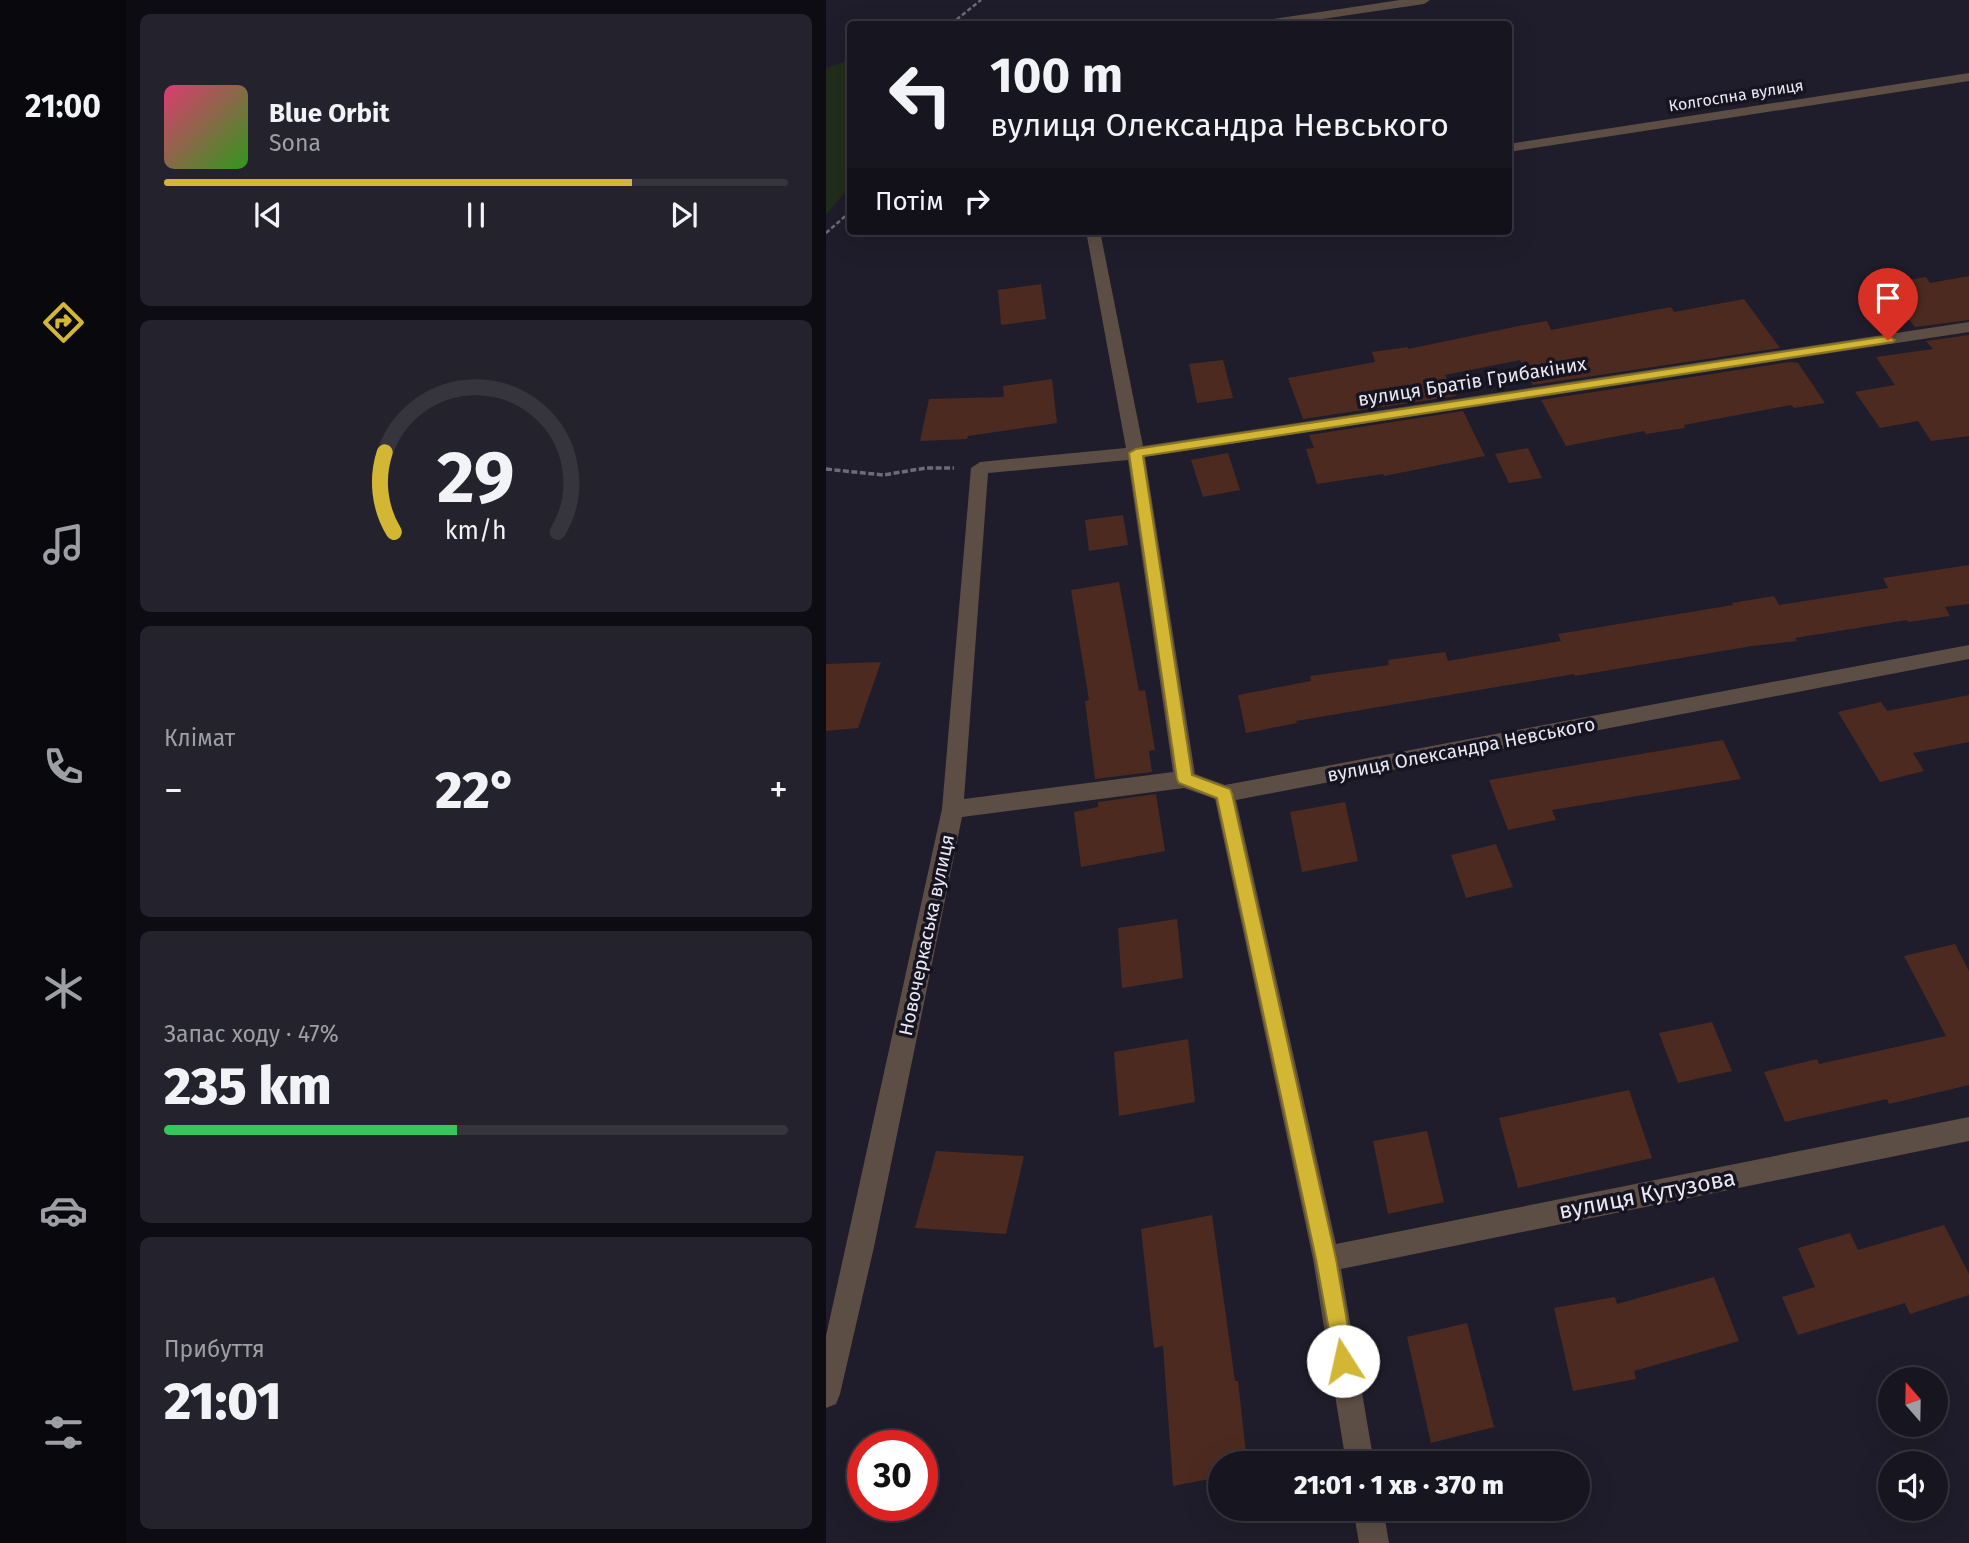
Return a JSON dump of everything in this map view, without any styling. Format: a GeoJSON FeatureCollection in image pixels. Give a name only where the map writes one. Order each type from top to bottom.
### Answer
{"type":"FeatureCollection","features":[{"type":"Feature","properties":{"kind":"street"},"geometry":{"type":"LineString","coordinates":[[1287,21],[1424,0]]}},
{"type":"Feature","properties":{"kind":"street","name":"Колгоспна вулиця"},"geometry":{"type":"LineString","coordinates":[[1512,147],[1969,77]]}},
{"type":"Feature","properties":{"kind":"street"},"geometry":{"type":"LineString","coordinates":[[1094,235],[1136,453],[1185,779]]}},
{"type":"Feature","properties":{"kind":"street","name":"вулиця Братів Грибакіних"},"geometry":{"type":"LineString","coordinates":[[980,468],[1136,453],[1969,327]]}},
{"type":"Feature","properties":{"kind":"street","name":"Новочеркаська вулиця"},"geometry":{"type":"LineString","coordinates":[[826,1394],[861,1247],[953,809],[980,468]]}},
{"type":"Feature","properties":{"kind":"street","name":"вулиця Олександра Невського"},"geometry":{"type":"LineString","coordinates":[[1224,794],[1969,652]]}},
{"type":"Feature","properties":{"kind":"street"},"geometry":{"type":"LineString","coordinates":[[953,809],[1185,779],[1224,794],[1326,1259],[1358,1451]]}},
{"type":"Feature","properties":{"kind":"street","name":"вулиця Кутузова"},"geometry":{"type":"LineString","coordinates":[[1326,1259],[1969,1129]]}},
{"type":"Feature","properties":{"kind":"street"},"geometry":{"type":"LineString","coordinates":[[1370,1521],[1374,1543]]}},
{"type":"Feature","properties":{"kind":"path"},"geometry":{"type":"LineString","coordinates":[[955,21],[981,0]]}},
{"type":"Feature","properties":{"kind":"path"},"geometry":{"type":"LineString","coordinates":[[826,233],[847,215]]}},
{"type":"Feature","properties":{"kind":"path"},"geometry":{"type":"LineString","coordinates":[[826,469],[883,475],[926,468],[980,468]]}},
{"type":"Feature","properties":{"kind":"green space"},"geometry":{"type":"Polygon","coordinates":[[[847,61],[847,190],[826,215],[826,68],[847,61]]]}},
{"type":"Feature","properties":{"kind":"building"},"geometry":{"type":"Polygon","coordinates":[[[1969,276],[1969,320],[1915,327],[1881,285],[1926,277],[1930,283],[1969,276]]]}},
{"type":"Feature","properties":{"kind":"building"},"geometry":{"type":"Polygon","coordinates":[[[1041,284],[1046,319],[1001,325],[998,290],[1041,284]]]}},
{"type":"Feature","properties":{"kind":"building"},"geometry":{"type":"Polygon","coordinates":[[[1744,299],[1780,348],[1533,385],[1520,360],[1445,375],[1456,396],[1303,419],[1288,378],[1375,362],[1372,352],[1408,349],[1529,324],[1547,321],[1551,330],[1671,307],[1674,312],[1744,299]]]}},
{"type":"Feature","properties":{"kind":"building"},"geometry":{"type":"Polygon","coordinates":[[[1969,335],[1969,436],[1931,441],[1918,421],[1880,428],[1855,392],[1895,385],[1876,357],[1933,349],[1926,341],[1969,335]]]}},
{"type":"Feature","properties":{"kind":"building"},"geometry":{"type":"Polygon","coordinates":[[[1223,360],[1233,398],[1197,403],[1189,364],[1223,360]]]}},
{"type":"Feature","properties":{"kind":"building"},"geometry":{"type":"Polygon","coordinates":[[[1790,362],[1798,363],[1825,403],[1794,408],[1791,405],[1684,425],[1685,428],[1646,434],[1644,431],[1566,446],[1541,400],[1790,362]]]}},
{"type":"Feature","properties":{"kind":"building"},"geometry":{"type":"Polygon","coordinates":[[[1052,379],[1057,423],[968,436],[967,439],[920,441],[929,399],[1004,397],[1003,386],[1052,379]]]}},
{"type":"Feature","properties":{"kind":"building"},"geometry":{"type":"Polygon","coordinates":[[[1463,411],[1485,456],[1384,476],[1383,474],[1317,484],[1306,449],[1314,448],[1309,435],[1463,411]]]}},
{"type":"Feature","properties":{"kind":"building"},"geometry":{"type":"Polygon","coordinates":[[[1528,448],[1542,478],[1509,483],[1495,454],[1528,448]]]}},
{"type":"Feature","properties":{"kind":"building"},"geometry":{"type":"Polygon","coordinates":[[[1228,453],[1240,490],[1203,497],[1191,460],[1228,453]]]}},
{"type":"Feature","properties":{"kind":"building"},"geometry":{"type":"Polygon","coordinates":[[[1123,515],[1128,545],[1089,551],[1085,520],[1123,515]]]}},
{"type":"Feature","properties":{"kind":"building"},"geometry":{"type":"Polygon","coordinates":[[[1969,565],[1969,604],[1945,607],[1950,616],[1907,620],[1795,638],[1797,641],[1575,676],[1574,674],[1296,721],[1297,723],[1246,733],[1238,695],[1311,681],[1310,676],[1389,665],[1388,660],[1445,652],[1448,661],[1561,641],[1558,634],[1774,596],[1779,605],[1888,588],[1883,578],[1969,565]]]}},
{"type":"Feature","properties":{"kind":"building"},"geometry":{"type":"Polygon","coordinates":[[[1119,582],[1139,691],[1145,690],[1155,750],[1149,751],[1152,772],[1095,779],[1085,701],[1089,700],[1071,590],[1119,582]]]}},
{"type":"Feature","properties":{"kind":"building"},"geometry":{"type":"Polygon","coordinates":[[[881,662],[858,728],[826,731],[826,664],[881,662]]]}},
{"type":"Feature","properties":{"kind":"building"},"geometry":{"type":"Polygon","coordinates":[[[1969,695],[1969,742],[1913,753],[1924,771],[1880,782],[1838,712],[1881,702],[1887,711],[1969,695]]]}},
{"type":"Feature","properties":{"kind":"building"},"geometry":{"type":"Polygon","coordinates":[[[1723,740],[1741,779],[1552,810],[1556,820],[1508,830],[1489,780],[1723,740]]]}},
{"type":"Feature","properties":{"kind":"building"},"geometry":{"type":"Polygon","coordinates":[[[1156,794],[1165,851],[1081,867],[1074,812],[1098,807],[1098,802],[1156,794]]]}},
{"type":"Feature","properties":{"kind":"building"},"geometry":{"type":"Polygon","coordinates":[[[1345,802],[1358,861],[1302,872],[1290,812],[1345,802]]]}},
{"type":"Feature","properties":{"kind":"building"},"geometry":{"type":"Polygon","coordinates":[[[1496,844],[1513,887],[1466,898],[1451,855],[1496,844]]]}},
{"type":"Feature","properties":{"kind":"building"},"geometry":{"type":"Polygon","coordinates":[[[1177,919],[1183,978],[1122,988],[1118,928],[1177,919]]]}},
{"type":"Feature","properties":{"kind":"building"},"geometry":{"type":"Polygon","coordinates":[[[1955,944],[1969,971],[1969,1085],[1889,1104],[1887,1099],[1785,1122],[1764,1072],[1817,1059],[1819,1064],[1946,1036],[1904,956],[1955,944]]]}},
{"type":"Feature","properties":{"kind":"building"},"geometry":{"type":"Polygon","coordinates":[[[1712,1022],[1732,1071],[1678,1083],[1659,1033],[1712,1022]]]}},
{"type":"Feature","properties":{"kind":"building"},"geometry":{"type":"Polygon","coordinates":[[[1188,1039],[1195,1102],[1119,1116],[1114,1052],[1188,1039]]]}},
{"type":"Feature","properties":{"kind":"building"},"geometry":{"type":"Polygon","coordinates":[[[1629,1090],[1652,1158],[1518,1188],[1499,1118],[1629,1090]]]}},
{"type":"Feature","properties":{"kind":"building"},"geometry":{"type":"Polygon","coordinates":[[[1427,1131],[1444,1202],[1388,1214],[1373,1141],[1427,1131]]]}},
{"type":"Feature","properties":{"kind":"building"},"geometry":{"type":"Polygon","coordinates":[[[936,1151],[1024,1156],[1006,1234],[915,1228],[936,1151]]]}},
{"type":"Feature","properties":{"kind":"building"},"geometry":{"type":"Polygon","coordinates":[[[1212,1215],[1235,1381],[1238,1381],[1246,1451],[1208,1451],[1208,1479],[1173,1486],[1163,1346],[1154,1348],[1141,1229],[1212,1215]]]}},
{"type":"Feature","properties":{"kind":"building"},"geometry":{"type":"Polygon","coordinates":[[[1944,1225],[1969,1274],[1969,1295],[1910,1314],[1905,1303],[1798,1335],[1782,1297],[1815,1287],[1798,1248],[1850,1233],[1858,1250],[1944,1225]]]}},
{"type":"Feature","properties":{"kind":"building"},"geometry":{"type":"Polygon","coordinates":[[[1714,1277],[1739,1341],[1634,1371],[1636,1379],[1573,1391],[1554,1308],[1615,1297],[1617,1304],[1714,1277]]]}},
{"type":"Feature","properties":{"kind":"building"},"geometry":{"type":"Polygon","coordinates":[[[1467,1323],[1494,1427],[1431,1443],[1407,1337],[1467,1323]]]}},
{"type":"Feature","properties":{"kind":"route"},"geometry":{"type":"LineString","coordinates":[[1343,1361],[1326,1259],[1224,794],[1185,779],[1136,453],[1888,340]]}}]}
